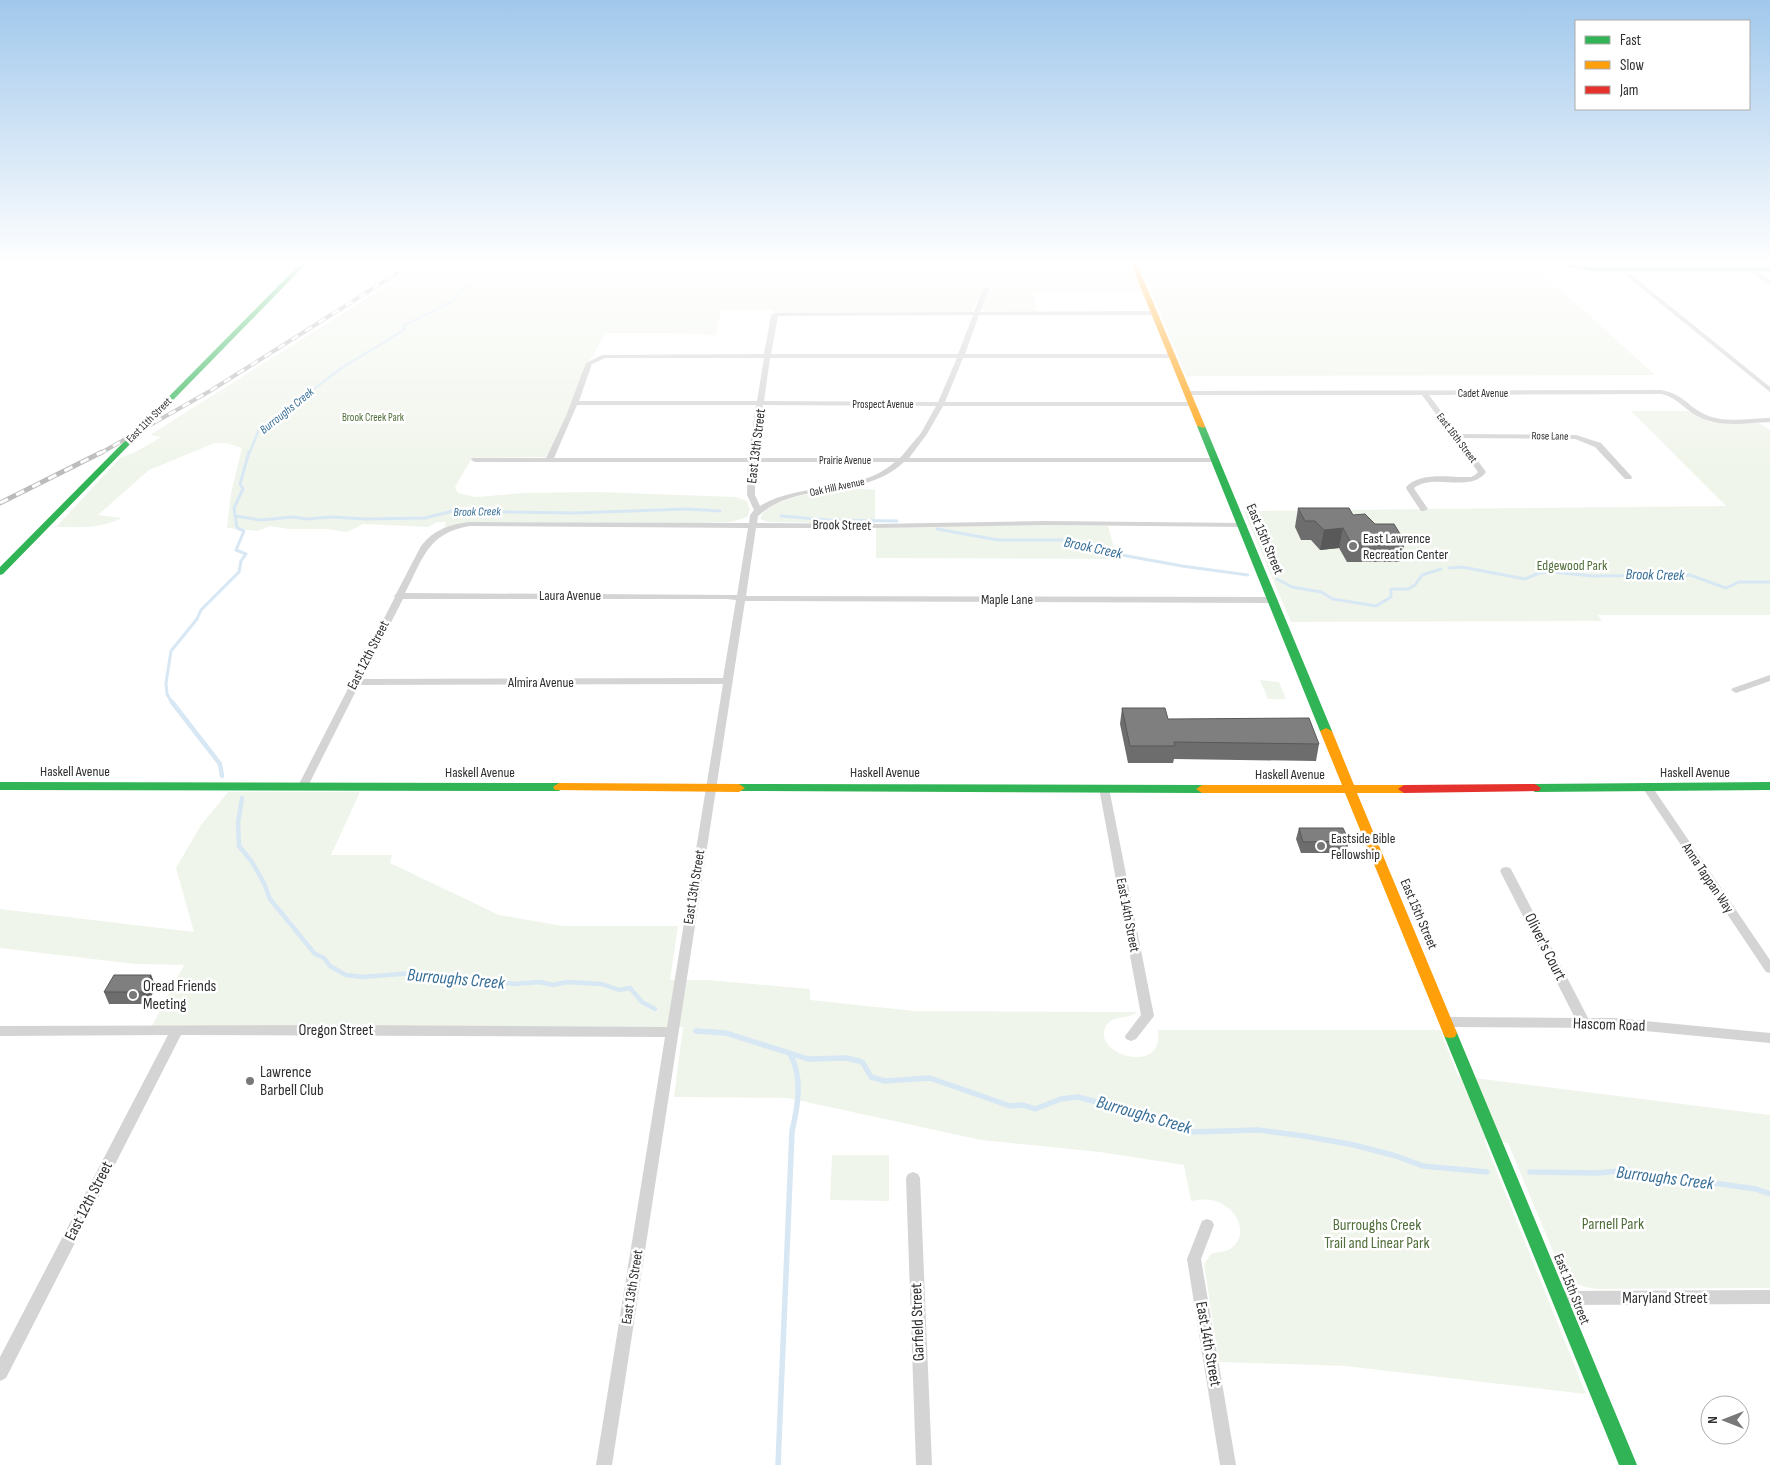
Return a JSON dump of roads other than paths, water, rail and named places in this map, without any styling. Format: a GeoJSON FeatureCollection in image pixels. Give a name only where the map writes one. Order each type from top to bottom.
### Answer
{"type":"FeatureCollection","features":[{"type":"Feature","properties":{"kind":"main road","name":"East 11th Street"},"geometry":{"type":"LineString","coordinates":[[0,572],[236,332]]}},
{"type":"Feature","properties":{"kind":"main road","name":"East 15th Street"},"geometry":{"type":"LineString","coordinates":[[1163,332],[1448,1022],[1628,1465]]}},
{"type":"Feature","properties":{"kind":"main road","name":"Haskell Avenue"},"geometry":{"type":"LineString","coordinates":[[0,786],[1351,789],[1770,786]]}},
{"type":"Feature","properties":{"kind":"street","name":"East 13th Street"},"geometry":{"type":"LineString","coordinates":[[604,1465],[752,524],[754,515],[758,510],[751,495],[752,460],[771,332]]}},
{"type":"Feature","properties":{"kind":"street","name":"Oak Hill Avenue"},"geometry":{"type":"LineString","coordinates":[[758,510],[778,499],[872,479],[891,469],[902,460],[926,429],[940,404],[969,332]]}},
{"type":"Feature","properties":{"kind":"street"},"geometry":{"type":"LineString","coordinates":[[1698,332],[1770,390]]}},
{"type":"Feature","properties":{"kind":"street"},"geometry":{"type":"LineString","coordinates":[[549,460],[590,364],[599,357],[614,355],[1173,356]]}},
{"type":"Feature","properties":{"kind":"street","name":"Cadet Avenue"},"geometry":{"type":"LineString","coordinates":[[1190,398],[1424,393],[1661,392],[1676,395],[1698,414],[1710,420],[1770,420]]}},
{"type":"Feature","properties":{"kind":"street","name":"East 16th Street"},"geometry":{"type":"LineString","coordinates":[[1424,393],[1482,472],[1478,477],[1471,479],[1415,482],[1410,487],[1424,509]]}},
{"type":"Feature","properties":{"kind":"street","name":"Prospect Avenue"},"geometry":{"type":"LineString","coordinates":[[574,403],[940,404],[1190,398]]}},
{"type":"Feature","properties":{"kind":"street","name":"Rose Lane"},"geometry":{"type":"LineString","coordinates":[[1456,436],[1568,436],[1586,439],[1598,445],[1628,477]]}},
{"type":"Feature","properties":{"kind":"street","name":"Prairie Avenue"},"geometry":{"type":"LineString","coordinates":[[475,460],[1216,460]]}},
{"type":"Feature","properties":{"kind":"street","name":"Brook Street"},"geometry":{"type":"LineString","coordinates":[[442,531],[470,524],[900,526],[1045,523],[1242,525]]}},
{"type":"Feature","properties":{"kind":"street","name":"East 12th Street"},"geometry":{"type":"LineString","coordinates":[[303,786],[424,546],[442,531]]}},
{"type":"Feature","properties":{"kind":"street","name":"Laura Avenue"},"geometry":{"type":"LineString","coordinates":[[398,596],[668,595],[741,597]]}},
{"type":"Feature","properties":{"kind":"street","name":"Maple Lane"},"geometry":{"type":"LineString","coordinates":[[741,597],[1274,600]]}},
{"type":"Feature","properties":{"kind":"street"},"geometry":{"type":"LineString","coordinates":[[1736,690],[1770,678]]}},
{"type":"Feature","properties":{"kind":"street","name":"Almira Avenue"},"geometry":{"type":"LineString","coordinates":[[355,682],[727,681]]}},
{"type":"Feature","properties":{"kind":"street","name":"Anna Tappan Way"},"geometry":{"type":"LineString","coordinates":[[1647,787],[1770,970]]}},
{"type":"Feature","properties":{"kind":"street","name":"East 14th Street"},"geometry":{"type":"LineString","coordinates":[[1104,788],[1148,1016],[1130,1036]]}},
{"type":"Feature","properties":{"kind":"street","name":"Oliver's Court"},"geometry":{"type":"LineString","coordinates":[[1506,871],[1584,1023]]}},
{"type":"Feature","properties":{"kind":"street","name":"Hascom Road"},"geometry":{"type":"LineString","coordinates":[[1448,1022],[1632,1024],[1770,1038]]}},
{"type":"Feature","properties":{"kind":"street","name":"East 12th Street"},"geometry":{"type":"LineString","coordinates":[[0,1372],[178,1030]]}},
{"type":"Feature","properties":{"kind":"street","name":"Oregon Street"},"geometry":{"type":"LineString","coordinates":[[0,1031],[671,1032]]}},
{"type":"Feature","properties":{"kind":"street","name":"Garfield Street"},"geometry":{"type":"LineString","coordinates":[[913,1178],[924,1465]]}},
{"type":"Feature","properties":{"kind":"street","name":"East 14th Street"},"geometry":{"type":"LineString","coordinates":[[1207,1225],[1194,1260],[1228,1465]]}},
{"type":"Feature","properties":{"kind":"street","name":"Maryland Street"},"geometry":{"type":"LineString","coordinates":[[1560,1298],[1770,1297]]}},
{"type":"Feature","properties":{"kind":"waterway","name":"Burroughs Creek"},"geometry":{"type":"LineString","coordinates":[[249,454],[258,432],[340,369],[400,332]]}},
{"type":"Feature","properties":{"kind":"waterway","name":"Burroughs Creek"},"geometry":{"type":"LineString","coordinates":[[235,516],[234,508],[243,489],[240,484],[249,452]]}},
{"type":"Feature","properties":{"kind":"waterway","name":"Brook Creek"},"geometry":{"type":"LineString","coordinates":[[235,516],[261,520],[293,517],[306,519],[332,517],[366,519],[425,518],[453,511],[574,513],[687,509],[720,511]]}},
{"type":"Feature","properties":{"kind":"waterway","name":"Burroughs Creek"},"geometry":{"type":"LineString","coordinates":[[172,703],[167,694],[166,683],[171,651],[197,619],[201,610],[239,572],[241,561],[246,554],[236,550],[244,531],[237,528],[235,516]]}},
{"type":"Feature","properties":{"kind":"waterway","name":"Brook Creek"},"geometry":{"type":"LineString","coordinates":[[781,516],[829,520],[897,521]]}},
{"type":"Feature","properties":{"kind":"waterway","name":"Brook Creek"},"geometry":{"type":"LineString","coordinates":[[937,529],[998,540],[1065,540],[1078,547],[1182,566],[1248,575]]}},
{"type":"Feature","properties":{"kind":"waterway","name":"Brook Creek"},"geometry":{"type":"LineString","coordinates":[[1449,568],[1462,567],[1525,579],[1539,573],[1552,572],[1593,576],[1690,575],[1726,588],[1739,582],[1770,582]]}},
{"type":"Feature","properties":{"kind":"waterway","name":"Brook Creek"},"geometry":{"type":"LineString","coordinates":[[1277,579],[1292,587],[1321,592],[1333,599],[1376,606],[1391,597],[1391,589],[1408,589],[1415,585],[1422,575],[1441,569]]}},
{"type":"Feature","properties":{"kind":"waterway","name":"Burroughs Creek"},"geometry":{"type":"LineString","coordinates":[[172,702],[220,764],[222,776]]}},
{"type":"Feature","properties":{"kind":"waterway","name":"Burroughs Creek"},"geometry":{"type":"LineString","coordinates":[[242,798],[238,823],[239,846],[252,862],[264,883],[270,899],[315,954],[324,958],[330,966],[346,975],[362,977],[413,973],[461,983],[495,984],[503,982],[513,984],[540,982],[553,985],[567,982],[602,984],[619,990],[630,988],[642,1002],[655,1009]]}},
{"type":"Feature","properties":{"kind":"waterway","name":"Burroughs Creek"},"geometry":{"type":"LineString","coordinates":[[715,1032],[696,1031],[726,1033],[808,1059],[846,1058],[859,1061],[863,1063],[871,1077],[885,1081],[930,1078],[1010,1106],[1023,1105],[1035,1109],[1061,1099],[1078,1097],[1142,1114],[1161,1123],[1190,1132],[1258,1130],[1304,1136],[1354,1145],[1396,1156],[1423,1166],[1487,1172]]}},
{"type":"Feature","properties":{"kind":"waterway"},"geometry":{"type":"LineString","coordinates":[[778,1465],[792,1131],[798,1092],[797,1072],[790,1054]]}},
{"type":"Feature","properties":{"kind":"waterway","name":"Burroughs Creek"},"geometry":{"type":"LineString","coordinates":[[1530,1172],[1598,1173],[1629,1170],[1656,1179],[1678,1178],[1756,1189],[1770,1194]]}},
{"type":"Feature","properties":{"kind":"railway"},"geometry":{"type":"LineString","coordinates":[[99,454],[210,391],[303,332]]}},
{"type":"Feature","properties":{"kind":"railway"},"geometry":{"type":"LineString","coordinates":[[0,503],[102,452]]}},
{"type":"Feature","properties":{"kind":"place","name":"East Lawrence Recreation Center"},"geometry":{"type":"Point","coordinates":[1353,546]}},
{"type":"Feature","properties":{"kind":"place","name":"Eastside Bible Fellowship"},"geometry":{"type":"Point","coordinates":[1321,846]}},
{"type":"Feature","properties":{"kind":"place","name":"Oread Friends Meeting"},"geometry":{"type":"Point","coordinates":[133,995]}},
{"type":"Feature","properties":{"kind":"place","name":"Lawrence Barbell Club"},"geometry":{"type":"Point","coordinates":[250,1081]}},
{"type":"Feature","properties":{"kind":"park label","name":"Brook Creek Park"},"geometry":{"type":"Point","coordinates":[373,417]}},
{"type":"Feature","properties":{"kind":"park label","name":"Edgewood Park"},"geometry":{"type":"Point","coordinates":[1572,565]}},
{"type":"Feature","properties":{"kind":"park label","name":"Parnell Park"},"geometry":{"type":"Point","coordinates":[1613,1224]}},
{"type":"Feature","properties":{"kind":"park label","name":"Burroughs Creek Trail and Linear Park"},"geometry":{"type":"Point","coordinates":[1377,1234]}}]}
